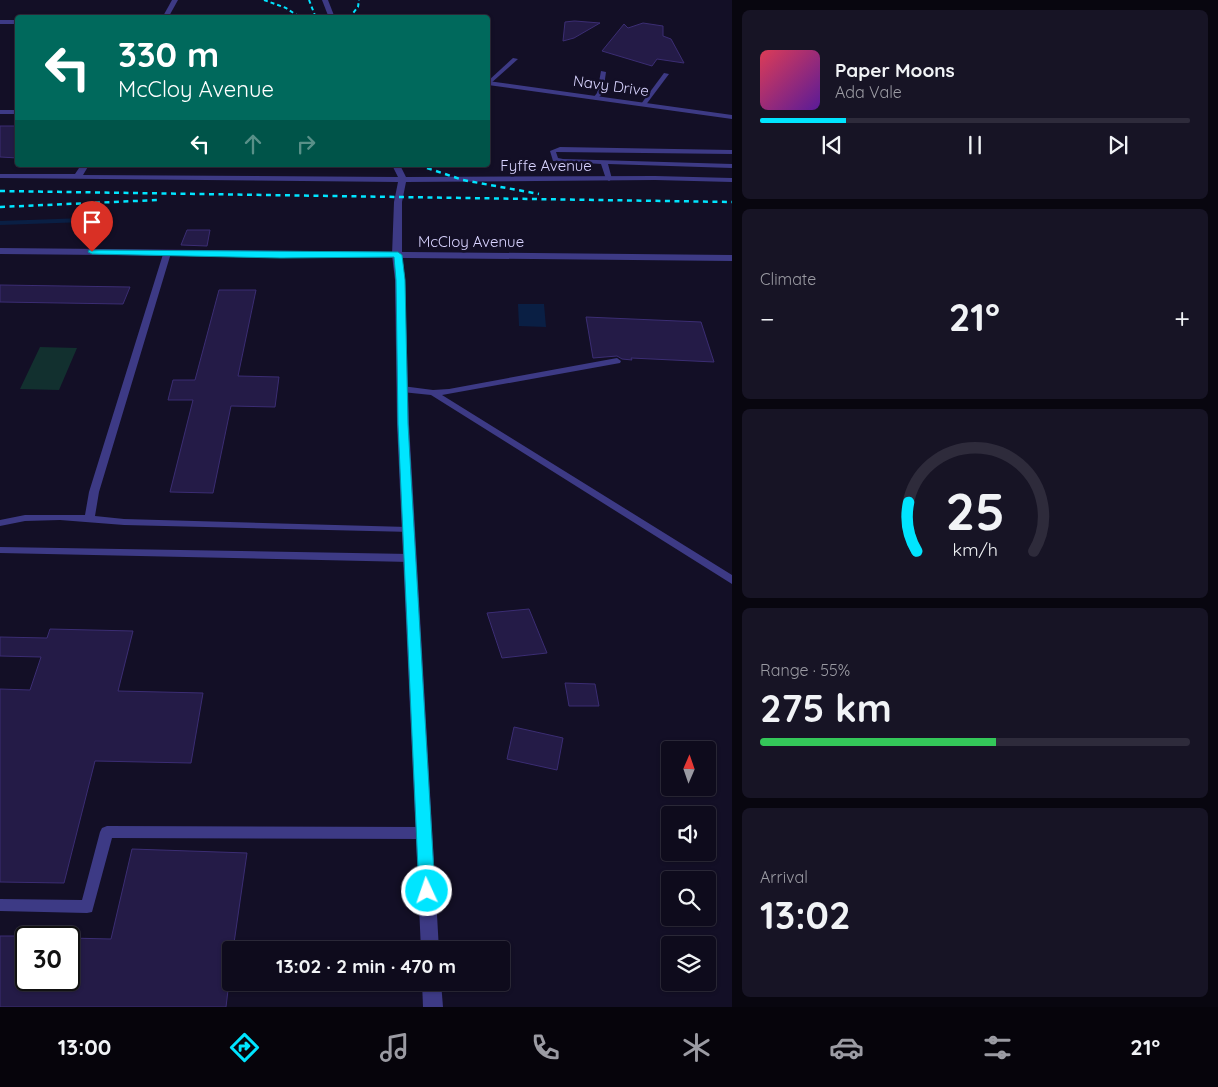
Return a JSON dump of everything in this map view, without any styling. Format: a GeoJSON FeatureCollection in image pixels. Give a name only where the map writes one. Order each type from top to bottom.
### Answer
{"type":"FeatureCollection","features":[{"type":"Feature","properties":{"kind":"street"},"geometry":{"type":"LineString","coordinates":[[167,15],[175,0]]}},
{"type":"Feature","properties":{"kind":"street"},"geometry":{"type":"LineString","coordinates":[[325,0],[331,15]]}},
{"type":"Feature","properties":{"kind":"street"},"geometry":{"type":"LineString","coordinates":[[0,22],[15,22]]}},
{"type":"Feature","properties":{"kind":"street","name":"Navy Drive"},"geometry":{"type":"LineString","coordinates":[[490,83],[732,117]]}},
{"type":"Feature","properties":{"kind":"street"},"geometry":{"type":"LineString","coordinates":[[0,112],[15,112]]}},
{"type":"Feature","properties":{"kind":"street"},"geometry":{"type":"LineString","coordinates":[[78,177],[84,167]]}},
{"type":"Feature","properties":{"kind":"street"},"geometry":{"type":"LineString","coordinates":[[397,167],[403,180],[398,202],[402,389],[430,941]]}},
{"type":"Feature","properties":{"kind":"street","name":"Fyffe Avenue"},"geometry":{"type":"LineString","coordinates":[[0,176],[403,180],[732,180]]}},
{"type":"Feature","properties":{"kind":"street","name":"McCloy Avenue"},"geometry":{"type":"LineString","coordinates":[[0,251],[732,258]]}},
{"type":"Feature","properties":{"kind":"street"},"geometry":{"type":"LineString","coordinates":[[432,991],[433,1007]]}},
{"type":"Feature","properties":{"kind":"lane"},"geometry":{"type":"LineString","coordinates":[[490,81],[515,59]]}},
{"type":"Feature","properties":{"kind":"lane"},"geometry":{"type":"LineString","coordinates":[[596,98],[600,93],[603,72]]}},
{"type":"Feature","properties":{"kind":"lane"},"geometry":{"type":"LineString","coordinates":[[643,105],[666,74]]}},
{"type":"Feature","properties":{"kind":"lane"},"geometry":{"type":"LineString","coordinates":[[732,152],[560,149],[553,151],[555,160],[732,166]]}},
{"type":"Feature","properties":{"kind":"lane"},"geometry":{"type":"LineString","coordinates":[[604,162],[609,179]]}},
{"type":"Feature","properties":{"kind":"lane"},"geometry":{"type":"LineString","coordinates":[[90,518],[94,492],[167,253]]}},
{"type":"Feature","properties":{"kind":"lane"},"geometry":{"type":"LineString","coordinates":[[402,389],[433,393],[449,392],[616,361]]}},
{"type":"Feature","properties":{"kind":"lane"},"geometry":{"type":"LineString","coordinates":[[433,393],[732,580]]}},
{"type":"Feature","properties":{"kind":"lane"},"geometry":{"type":"LineString","coordinates":[[0,523],[17,518],[90,518],[124,522],[408,530]]}},
{"type":"Feature","properties":{"kind":"lane"},"geometry":{"type":"LineString","coordinates":[[0,550],[222,556],[410,558]]}},
{"type":"Feature","properties":{"kind":"lane"},"geometry":{"type":"LineString","coordinates":[[0,905],[87,907],[106,832],[424,833]]}},
{"type":"Feature","properties":{"kind":"green space"},"geometry":{"type":"Polygon","coordinates":[[[40,347],[77,348],[59,390],[20,389],[40,347]]]}},
{"type":"Feature","properties":{"kind":"water"},"geometry":{"type":"Polygon","coordinates":[[[518,304],[544,304],[546,327],[519,326],[518,304]]]}},
{"type":"Feature","properties":{"kind":"building"},"geometry":{"type":"Polygon","coordinates":[[[565,22],[600,23],[574,38],[563,41],[565,22]]]}},
{"type":"Feature","properties":{"kind":"building"},"geometry":{"type":"Polygon","coordinates":[[[643,23],[663,26],[663,36],[671,39],[684,63],[657,59],[652,66],[602,51],[624,24],[628,28],[643,23]]]}},
{"type":"Feature","properties":{"kind":"building"},"geometry":{"type":"Polygon","coordinates":[[[0,126],[15,126],[15,158],[0,157],[0,126]]]}},
{"type":"Feature","properties":{"kind":"building"},"geometry":{"type":"Polygon","coordinates":[[[187,230],[210,230],[207,246],[181,245],[187,230]]]}},
{"type":"Feature","properties":{"kind":"building"},"geometry":{"type":"Polygon","coordinates":[[[0,285],[130,287],[123,304],[0,302],[0,285]]]}},
{"type":"Feature","properties":{"kind":"building"},"geometry":{"type":"Polygon","coordinates":[[[219,290],[256,290],[238,376],[279,377],[275,407],[231,406],[213,493],[170,492],[193,400],[168,400],[173,380],[195,380],[219,290]]]}},
{"type":"Feature","properties":{"kind":"building"},"geometry":{"type":"Polygon","coordinates":[[[586,317],[701,322],[714,362],[631,358],[632,360],[622,359],[617,356],[593,358],[586,317]]]}},
{"type":"Feature","properties":{"kind":"building"},"geometry":{"type":"Polygon","coordinates":[[[529,609],[547,653],[502,658],[487,613],[529,609]]]}},
{"type":"Feature","properties":{"kind":"building"},"geometry":{"type":"Polygon","coordinates":[[[50,629],[133,631],[118,691],[203,693],[191,763],[95,761],[64,883],[0,882],[0,689],[30,690],[41,657],[0,656],[0,637],[47,638],[50,629]]]}},
{"type":"Feature","properties":{"kind":"building"},"geometry":{"type":"Polygon","coordinates":[[[565,683],[595,684],[599,706],[569,706],[565,683]]]}},
{"type":"Feature","properties":{"kind":"building"},"geometry":{"type":"Polygon","coordinates":[[[514,727],[563,738],[557,770],[507,759],[514,727]]]}},
{"type":"Feature","properties":{"kind":"building"},"geometry":{"type":"Polygon","coordinates":[[[132,849],[247,853],[234,941],[222,941],[222,991],[228,991],[226,1007],[0,1007],[0,936],[15,936],[15,991],[80,991],[80,938],[111,939],[132,849]]]}},
{"type":"Feature","properties":{"kind":"waterway"},"geometry":{"type":"LineString","coordinates":[[0,223],[85,220]]}},
{"type":"Feature","properties":{"kind":"railway"},"geometry":{"type":"LineString","coordinates":[[264,0],[286,8],[296,15]]}},
{"type":"Feature","properties":{"kind":"railway"},"geometry":{"type":"LineString","coordinates":[[309,0],[315,15]]}},
{"type":"Feature","properties":{"kind":"railway"},"geometry":{"type":"LineString","coordinates":[[351,15],[358,7],[359,0]]}},
{"type":"Feature","properties":{"kind":"railway"},"geometry":{"type":"LineString","coordinates":[[424,167],[463,180],[539,194]]}},
{"type":"Feature","properties":{"kind":"railway"},"geometry":{"type":"LineString","coordinates":[[0,191],[732,202]]}},
{"type":"Feature","properties":{"kind":"railway"},"geometry":{"type":"LineString","coordinates":[[0,207],[158,200]]}},
{"type":"Feature","properties":{"kind":"route"},"geometry":{"type":"LineString","coordinates":[[92,252],[398,255],[403,424],[427,891]]}}]}
